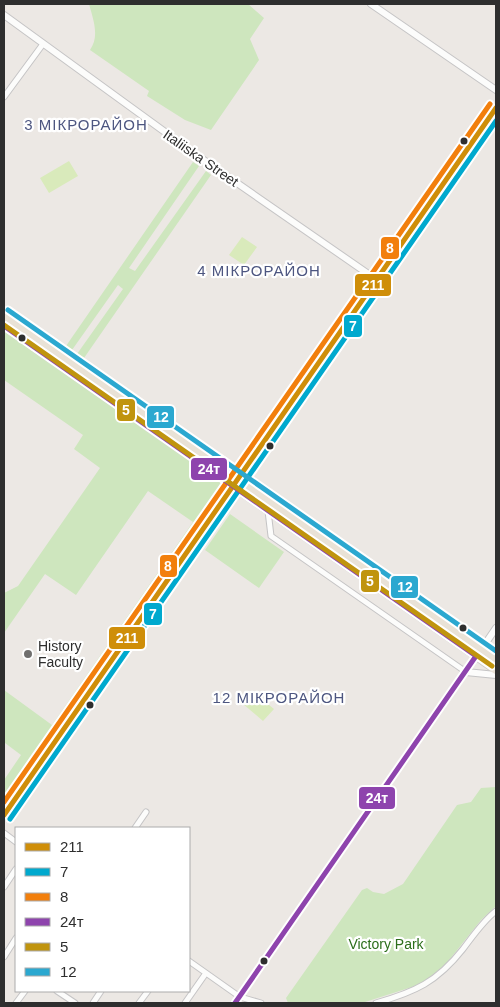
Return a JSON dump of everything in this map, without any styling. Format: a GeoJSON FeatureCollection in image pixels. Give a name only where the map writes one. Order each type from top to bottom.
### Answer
{"type":"FeatureCollection","features":[{"type":"Feature","properties":{"kind":"highway"},"geometry":{"type":"LineString","coordinates":[[4,316],[236,483],[479,653],[496,670]]}},
{"type":"Feature","properties":{"kind":"highway"},"geometry":{"type":"LineString","coordinates":[[4,326],[236,483],[268,511],[479,653],[496,660]]}},
{"type":"Feature","properties":{"kind":"main road"},"geometry":{"type":"LineString","coordinates":[[4,815],[496,108]]}},
{"type":"Feature","properties":{"kind":"street"},"geometry":{"type":"LineString","coordinates":[[371,4],[496,90]]}},
{"type":"Feature","properties":{"kind":"street","name":"Italiiska Street"},"geometry":{"type":"LineString","coordinates":[[4,14],[198,156],[377,280]]}},
{"type":"Feature","properties":{"kind":"street"},"geometry":{"type":"LineString","coordinates":[[4,97],[43,44]]}},
{"type":"Feature","properties":{"kind":"street"},"geometry":{"type":"LineString","coordinates":[[268,511],[271,536],[466,672],[496,675]]}},
{"type":"Feature","properties":{"kind":"street"},"geometry":{"type":"LineString","coordinates":[[235,1003],[496,628]]}},
{"type":"Feature","properties":{"kind":"street"},"geometry":{"type":"LineString","coordinates":[[136,827],[146,812]]}},
{"type":"Feature","properties":{"kind":"street"},"geometry":{"type":"LineString","coordinates":[[4,833],[15,841]]}},
{"type":"Feature","properties":{"kind":"street"},"geometry":{"type":"LineString","coordinates":[[4,887],[15,871]]}},
{"type":"Feature","properties":{"kind":"street"},"geometry":{"type":"LineString","coordinates":[[376,1003],[414,991],[438,976],[449,967],[484,922],[496,911]]}},
{"type":"Feature","properties":{"kind":"street"},"geometry":{"type":"LineString","coordinates":[[4,957],[15,940]]}},
{"type":"Feature","properties":{"kind":"street"},"geometry":{"type":"LineString","coordinates":[[190,962],[240,996],[261,1003]]}},
{"type":"Feature","properties":{"kind":"street"},"geometry":{"type":"LineString","coordinates":[[185,1003],[206,973]]}},
{"type":"Feature","properties":{"kind":"street"},"geometry":{"type":"LineString","coordinates":[[16,1003],[23,992]]}},
{"type":"Feature","properties":{"kind":"street"},"geometry":{"type":"LineString","coordinates":[[58,992],[75,1003]]}},
{"type":"Feature","properties":{"kind":"street"},"geometry":{"type":"LineString","coordinates":[[93,1003],[100,992]]}},
{"type":"Feature","properties":{"kind":"street"},"geometry":{"type":"LineString","coordinates":[[139,1003],[147,992]]}},
{"type":"Feature","properties":{"kind":"green space"},"geometry":{"type":"Polygon","coordinates":[[[89,4],[248,4],[264,18],[250,39],[259,60],[211,130],[185,120],[147,96],[149,91],[90,50],[95,39],[95,33],[89,4]]]}},
{"type":"Feature","properties":{"kind":"green space"},"geometry":{"type":"Polygon","coordinates":[[[69,161],[78,176],[49,193],[40,178],[69,161]]]}},
{"type":"Feature","properties":{"kind":"green space"},"geometry":{"type":"Polygon","coordinates":[[[193,162],[199,166],[129,268],[135,271],[206,171],[211,175],[84,358],[77,354],[123,289],[118,285],[72,350],[66,346],[193,162]]]}},
{"type":"Feature","properties":{"kind":"green space"},"geometry":{"type":"Polygon","coordinates":[[[242,237],[257,247],[244,265],[229,255],[242,237]]]}},
{"type":"Feature","properties":{"kind":"green space"},"geometry":{"type":"Polygon","coordinates":[[[4,330],[230,488],[4,810],[4,780],[21,755],[5,743],[4,745],[4,690],[52,725],[193,522],[148,491],[76,595],[45,574],[4,633],[4,593],[18,586],[100,468],[74,449],[83,435],[4,380],[4,330]]]}},
{"type":"Feature","properties":{"kind":"green space"},"geometry":{"type":"Polygon","coordinates":[[[230,514],[284,552],[259,588],[205,550],[230,514]]]}},
{"type":"Feature","properties":{"kind":"green space"},"geometry":{"type":"Polygon","coordinates":[[[253,692],[274,709],[263,721],[243,704],[253,692]]]}},
{"type":"Feature","properties":{"kind":"green space","name":"Victory Park"},"geometry":{"type":"Polygon","coordinates":[[[496,787],[496,906],[481,920],[446,964],[425,981],[362,1003],[288,1003],[286,998],[362,890],[367,888],[373,892],[384,894],[403,884],[457,805],[471,802],[481,788],[496,787]]]}},
{"type":"Feature","properties":{"kind":"transit line","name":"8"},"geometry":{"type":"LineString","coordinates":[[4,802],[490,104]]}},
{"type":"Feature","properties":{"kind":"transit line","name":"211"},"geometry":{"type":"LineString","coordinates":[[4,815],[496,108]]}},
{"type":"Feature","properties":{"kind":"transit line","name":"7"},"geometry":{"type":"LineString","coordinates":[[10,819],[496,121]]}},
{"type":"Feature","properties":{"kind":"transit line","name":"12"},"geometry":{"type":"LineString","coordinates":[[8,310],[496,651]]}},
{"type":"Feature","properties":{"kind":"transit line","name":"5"},"geometry":{"type":"LineString","coordinates":[[4,325],[492,666]]}},
{"type":"Feature","properties":{"kind":"transit line","name":"24т"},"geometry":{"type":"LineString","coordinates":[[4,326],[476,656],[235,1003]]}},
{"type":"Feature","properties":{"kind":"place","name":"History Faculty"},"geometry":{"type":"Point","coordinates":[28,654]}},
{"type":"Feature","properties":{"kind":"district","name":"3 МІКРОРАЙОН"},"geometry":{"type":"Point","coordinates":[86,124]}},
{"type":"Feature","properties":{"kind":"district","name":"4 МІКРОРАЙОН"},"geometry":{"type":"Point","coordinates":[259,270]}},
{"type":"Feature","properties":{"kind":"district","name":"12 МІКРОРАЙОН"},"geometry":{"type":"Point","coordinates":[279,697]}}]}
